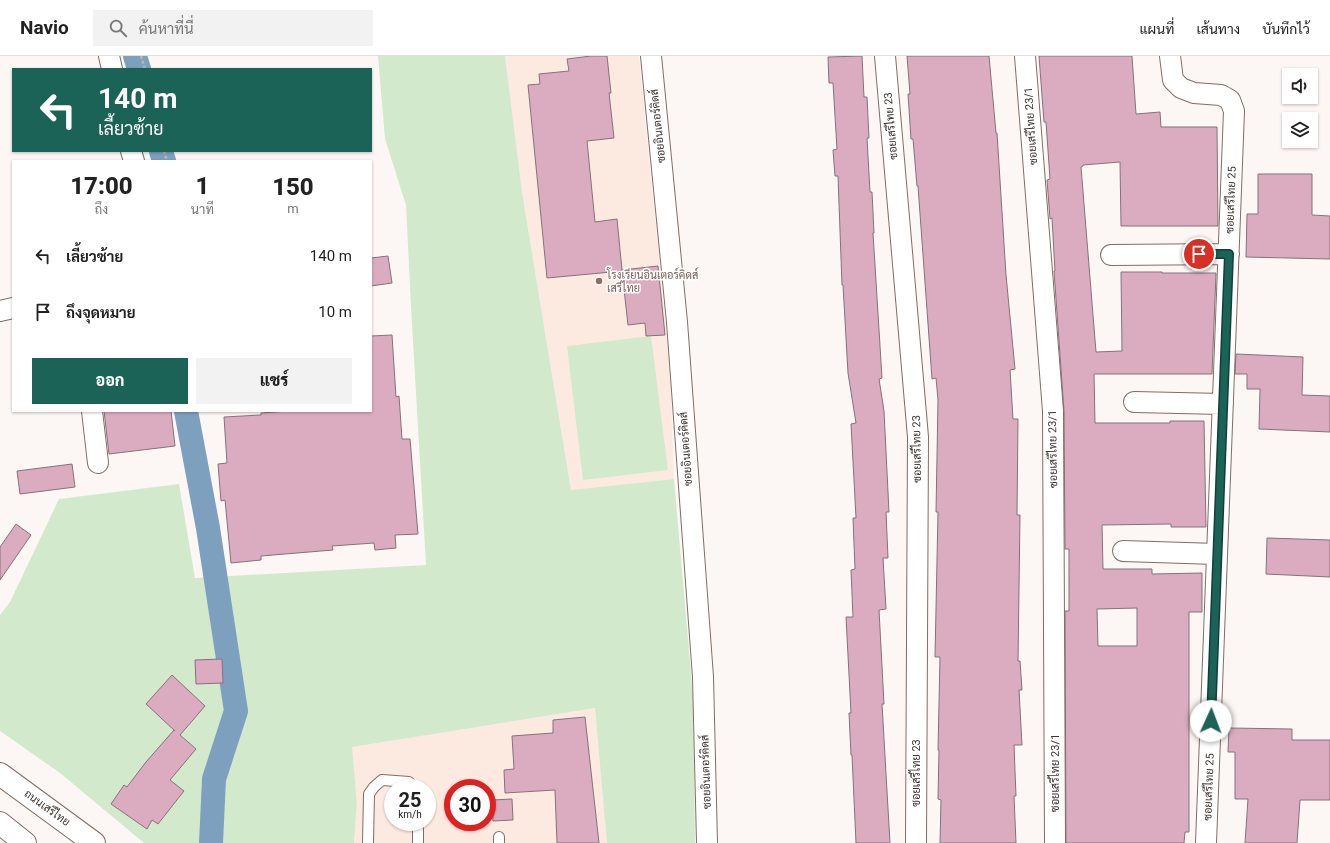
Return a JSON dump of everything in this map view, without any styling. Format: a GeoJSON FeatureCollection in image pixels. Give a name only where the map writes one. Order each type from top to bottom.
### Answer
{"type":"FeatureCollection","features":[{"type":"Feature","properties":{"kind":"main road","name":"ถนนเสรีไทย"},"geometry":{"type":"LineString","coordinates":[[0,774],[94,843]]}},
{"type":"Feature","properties":{"kind":"main road"},"geometry":{"type":"LineString","coordinates":[[0,823],[25,843]]}},
{"type":"Feature","properties":{"kind":"street"},"geometry":{"type":"LineString","coordinates":[[109,56],[112,68]]}},
{"type":"Feature","properties":{"kind":"street","name":"ซอยอินเตอร์คิดส์"},"geometry":{"type":"LineString","coordinates":[[651,56],[677,322],[703,676],[707,843]]}},
{"type":"Feature","properties":{"kind":"street","name":"ซอยเสรีไทย 23"},"geometry":{"type":"LineString","coordinates":[[885,56],[918,436],[916,843]]}},
{"type":"Feature","properties":{"kind":"street","name":"ซอยเสรีไทย 23/1"},"geometry":{"type":"LineString","coordinates":[[1025,56],[1053,411],[1055,843]]}},
{"type":"Feature","properties":{"kind":"street","name":"ซอยเสรีไทย 25"},"geometry":{"type":"LineString","coordinates":[[1170,56],[1172,80],[1181,88],[1194,93],[1221,95],[1230,100],[1234,111],[1206,843]]}},
{"type":"Feature","properties":{"kind":"street"},"geometry":{"type":"LineString","coordinates":[[1111,255],[1229,254]]}},
{"type":"Feature","properties":{"kind":"street"},"geometry":{"type":"LineString","coordinates":[[0,311],[12,308]]}},
{"type":"Feature","properties":{"kind":"street"},"geometry":{"type":"LineString","coordinates":[[1134,402],[1223,404]]}},
{"type":"Feature","properties":{"kind":"street"},"geometry":{"type":"LineString","coordinates":[[92,412],[98,462]]}},
{"type":"Feature","properties":{"kind":"street"},"geometry":{"type":"LineString","coordinates":[[1123,551],[1217,554]]}},
{"type":"Feature","properties":{"kind":"lane"},"geometry":{"type":"LineString","coordinates":[[368,843],[369,794],[374,787],[382,780],[384,780]]}},
{"type":"Feature","properties":{"kind":"lane"},"geometry":{"type":"LineString","coordinates":[[418,831],[418,843]]}},
{"type":"Feature","properties":{"kind":"path"},"geometry":{"type":"LineString","coordinates":[[141,56],[145,68]]}},
{"type":"Feature","properties":{"kind":"shaded area","name":"โรงเรียนอินเตอร์คิดส์ เสรีไทย"},"geometry":{"type":"Polygon","coordinates":[[[505,56],[639,56],[670,369],[674,479],[571,490],[522,192],[505,56]]]}},
{"type":"Feature","properties":{"kind":"shaded area"},"geometry":{"type":"Polygon","coordinates":[[[596,708],[607,843],[354,843],[357,803],[351,747],[596,708]]]}},
{"type":"Feature","properties":{"kind":"green space"},"geometry":{"type":"Polygon","coordinates":[[[378,56],[505,56],[522,192],[571,490],[674,479],[693,696],[695,843],[607,843],[595,708],[352,747],[357,803],[354,843],[144,843],[60,773],[0,731],[0,615],[10,602],[59,499],[179,484],[195,578],[426,565],[406,205],[385,139],[378,56]]]}},
{"type":"Feature","properties":{"kind":"green space"},"geometry":{"type":"Polygon","coordinates":[[[651,336],[668,470],[583,480],[567,346],[651,336]]]}},
{"type":"Feature","properties":{"kind":"building"},"geometry":{"type":"Polygon","coordinates":[[[607,56],[614,138],[587,141],[595,222],[617,219],[622,270],[658,266],[665,335],[646,336],[645,323],[628,325],[622,271],[547,278],[528,85],[540,84],[539,74],[569,71],[567,59],[607,56]]]}},
{"type":"Feature","properties":{"kind":"building"},"geometry":{"type":"Polygon","coordinates":[[[862,56],[864,97],[867,97],[869,138],[867,138],[870,192],[872,192],[873,233],[882,378],[879,379],[884,411],[889,512],[886,512],[888,558],[883,558],[886,609],[879,610],[884,704],[882,704],[890,843],[856,843],[849,713],[851,713],[846,617],[853,617],[851,570],[855,569],[853,518],[856,518],[851,424],[856,423],[848,373],[842,285],[838,176],[835,176],[833,150],[837,149],[833,83],[829,83],[828,57],[862,56]]]}},
{"type":"Feature","properties":{"kind":"building"},"geometry":{"type":"Polygon","coordinates":[[[907,56],[989,56],[997,133],[1006,275],[1015,369],[1010,370],[1013,419],[1018,419],[1017,515],[1020,515],[1018,661],[1020,661],[1022,690],[1019,690],[1022,745],[1014,745],[1016,843],[940,843],[941,800],[938,799],[938,750],[940,657],[935,657],[938,512],[936,512],[938,400],[936,378],[932,379],[918,186],[913,139],[911,139],[907,56]]]}},
{"type":"Feature","properties":{"kind":"building"},"geometry":{"type":"Polygon","coordinates":[[[1039,56],[1132,56],[1136,114],[1160,112],[1161,127],[1217,127],[1218,226],[1121,226],[1120,162],[1083,165],[1081,167],[1096,352],[1122,351],[1121,272],[1216,273],[1212,374],[1094,374],[1095,423],[1170,423],[1170,421],[1204,421],[1206,527],[1171,527],[1171,524],[1102,525],[1103,569],[1152,569],[1152,574],[1202,573],[1202,612],[1189,612],[1189,832],[1185,832],[1184,843],[1066,843],[1065,611],[1069,611],[1069,549],[1065,549],[1064,411],[1054,271],[1052,218],[1050,219],[1047,180],[1050,179],[1046,122],[1044,122],[1039,56]],[[1137,608],[1097,609],[1098,646],[1137,646],[1137,608]]]}},
{"type":"Feature","properties":{"kind":"building"},"geometry":{"type":"Polygon","coordinates":[[[1258,174],[1312,174],[1312,215],[1330,216],[1330,259],[1246,257],[1247,214],[1258,214],[1258,174]]]}},
{"type":"Feature","properties":{"kind":"building"},"geometry":{"type":"Polygon","coordinates":[[[388,256],[392,283],[372,286],[372,258],[388,256]]]}},
{"type":"Feature","properties":{"kind":"building"},"geometry":{"type":"Polygon","coordinates":[[[392,335],[396,397],[399,396],[402,439],[410,439],[418,534],[395,535],[396,548],[375,550],[374,543],[332,546],[333,550],[261,556],[261,560],[231,563],[225,500],[221,501],[218,464],[227,463],[224,417],[261,415],[261,413],[276,412],[372,412],[372,336],[392,335]]]}},
{"type":"Feature","properties":{"kind":"building"},"geometry":{"type":"Polygon","coordinates":[[[1236,354],[1303,357],[1302,395],[1330,396],[1330,432],[1259,429],[1260,389],[1247,389],[1247,374],[1235,374],[1236,354]]]}},
{"type":"Feature","properties":{"kind":"building"},"geometry":{"type":"Polygon","coordinates":[[[104,412],[171,412],[175,446],[109,454],[104,412]]]}},
{"type":"Feature","properties":{"kind":"building"},"geometry":{"type":"Polygon","coordinates":[[[72,464],[75,487],[20,494],[17,471],[72,464]]]}},
{"type":"Feature","properties":{"kind":"building"},"geometry":{"type":"Polygon","coordinates":[[[16,524],[31,535],[0,580],[0,547],[16,524]]]}},
{"type":"Feature","properties":{"kind":"building"},"geometry":{"type":"Polygon","coordinates":[[[1267,538],[1330,540],[1330,577],[1266,574],[1267,538]]]}},
{"type":"Feature","properties":{"kind":"building"},"geometry":{"type":"Polygon","coordinates":[[[222,659],[223,683],[196,684],[195,660],[222,659]]]}},
{"type":"Feature","properties":{"kind":"building"},"geometry":{"type":"Polygon","coordinates":[[[172,675],[205,706],[180,735],[196,749],[170,780],[184,791],[158,824],[152,820],[147,829],[111,804],[124,785],[127,787],[146,762],[174,730],[146,704],[172,675]]]}},
{"type":"Feature","properties":{"kind":"building"},"geometry":{"type":"Polygon","coordinates":[[[585,717],[599,843],[557,843],[555,790],[505,793],[504,770],[514,769],[512,736],[553,733],[553,720],[585,717]]]}},
{"type":"Feature","properties":{"kind":"building"},"geometry":{"type":"Polygon","coordinates":[[[1229,728],[1292,729],[1292,740],[1330,740],[1330,800],[1300,800],[1297,843],[1245,843],[1248,799],[1235,799],[1235,752],[1228,752],[1229,728]]]}},
{"type":"Feature","properties":{"kind":"building"},"geometry":{"type":"Polygon","coordinates":[[[512,799],[513,820],[496,821],[496,800],[512,799]]]}},
{"type":"Feature","properties":{"kind":"waterway"},"geometry":{"type":"LineString","coordinates":[[135,56],[139,68]]}},
{"type":"Feature","properties":{"kind":"waterway"},"geometry":{"type":"LineString","coordinates":[[161,152],[164,160]]}},
{"type":"Feature","properties":{"kind":"waterway"},"geometry":{"type":"LineString","coordinates":[[186,412],[208,528],[236,711],[214,779],[211,843]]}},
{"type":"Feature","properties":{"kind":"place","name":"โรงเรียนอินเตอร์คิดส์ เสรีไทย"},"geometry":{"type":"Point","coordinates":[599,281]}},
{"type":"Feature","properties":{"kind":"route"},"geometry":{"type":"LineString","coordinates":[[1199,254],[1229,254],[1211,721]]}}]}
